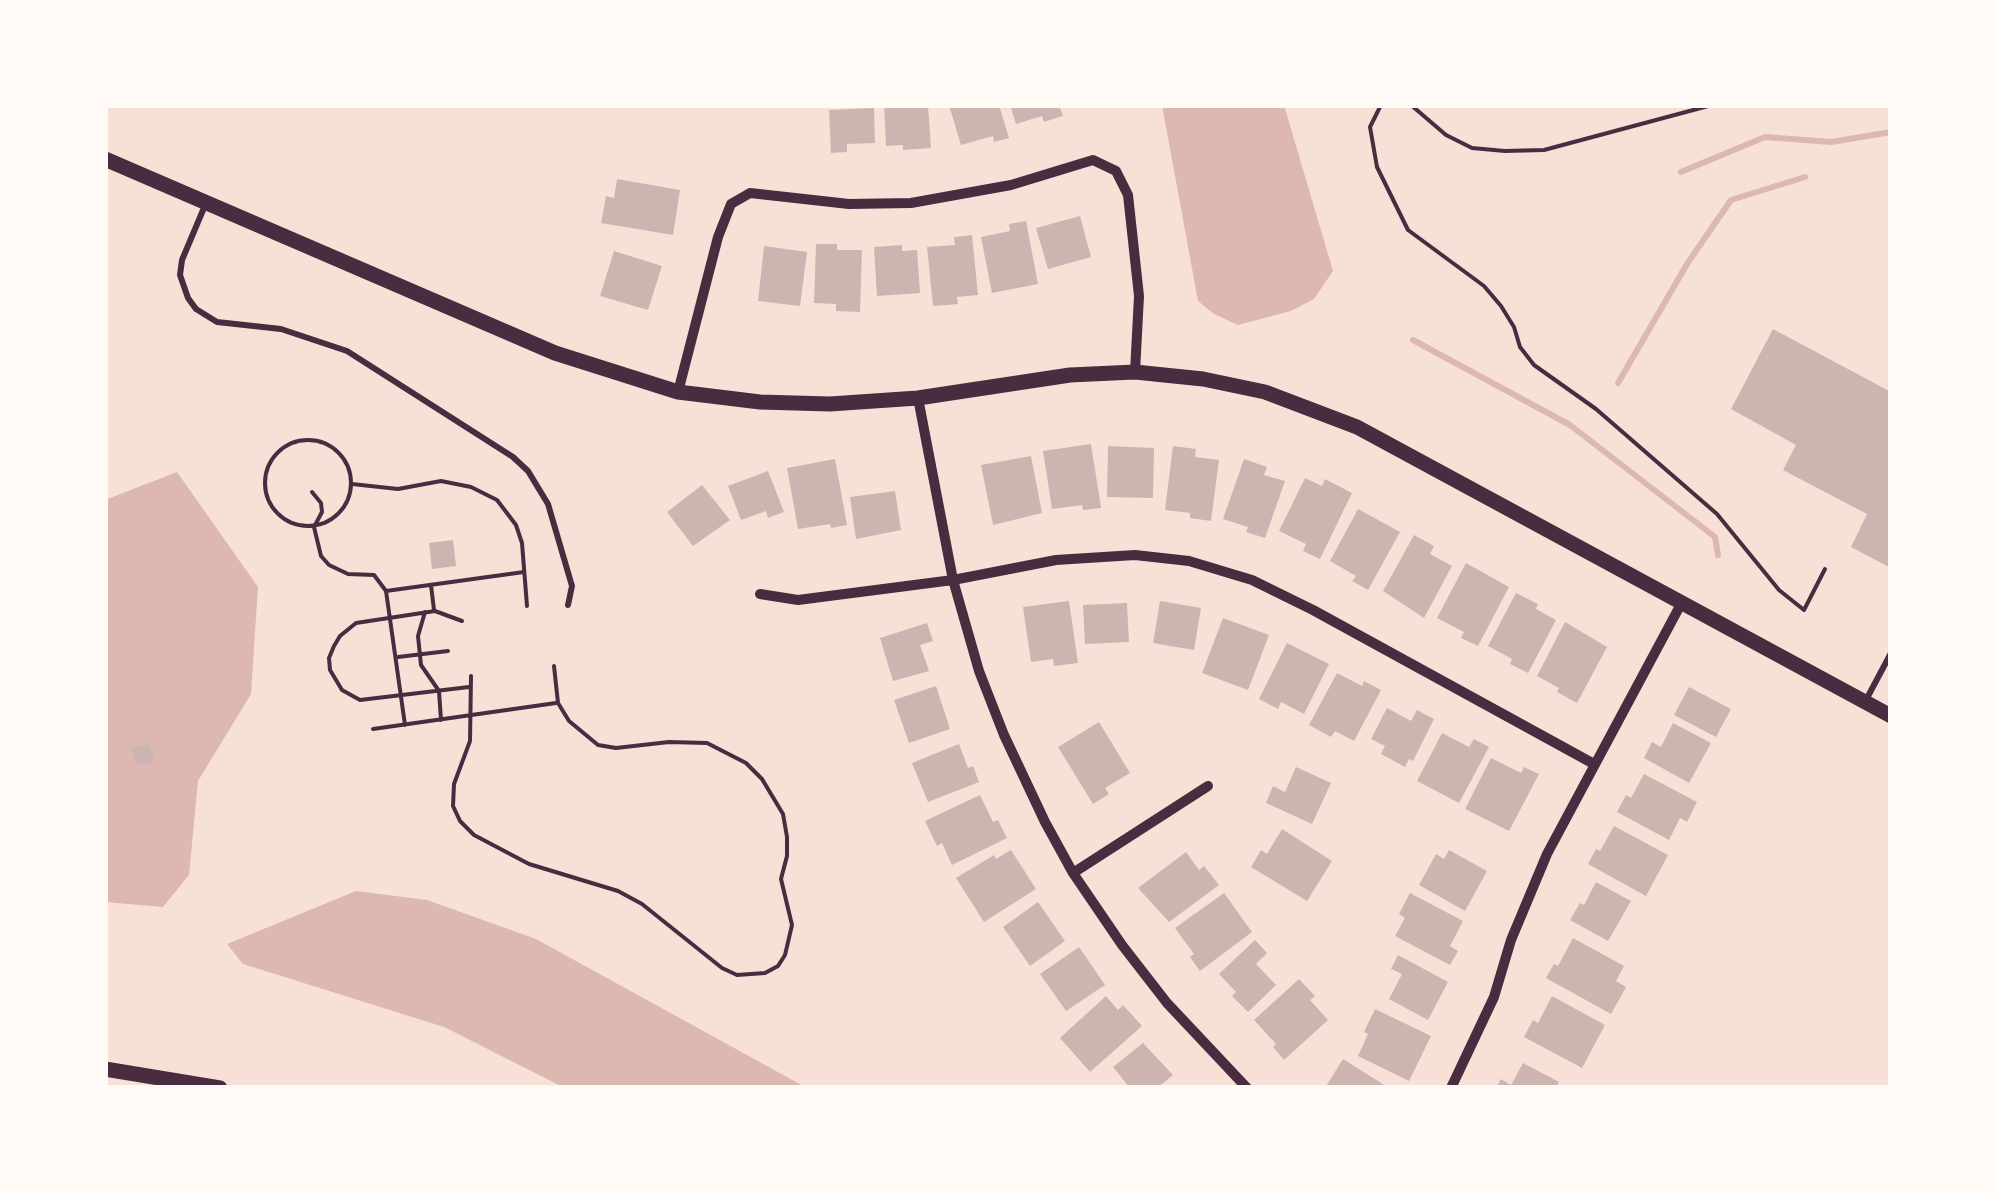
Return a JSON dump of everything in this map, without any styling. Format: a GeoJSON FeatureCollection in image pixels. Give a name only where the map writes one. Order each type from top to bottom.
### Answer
{"type":"FeatureCollection","features":[{"type":"Feature","properties":{"kind":"street"},"geometry":{"type":"LineString","coordinates":[[105,159],[555,353],[678,392],[796,404],[918,398],[1070,374],[1134,372],[1234,385],[1324,413],[1458,481],[1891,716]]}},
{"type":"Feature","properties":{"kind":"street"},"geometry":{"type":"LineString","coordinates":[[678,392],[718,237],[731,204],[750,193],[849,204],[911,203],[1012,185],[1093,160],[1116,170],[1128,195],[1138,296],[1134,372]]}},
{"type":"Feature","properties":{"kind":"street"},"geometry":{"type":"LineString","coordinates":[[918,398],[953,580],[979,671],[1045,822],[1073,873],[1167,1002],[1247,1088]]}},
{"type":"Feature","properties":{"kind":"street"},"geometry":{"type":"LineString","coordinates":[[760,594],[798,600],[953,580],[1056,560],[1134,555],[1189,562],[1252,580],[1594,764]]}},
{"type":"Feature","properties":{"kind":"street"},"geometry":{"type":"LineString","coordinates":[[1451,1088],[1494,997],[1532,885],[1681,604]]}},
{"type":"Feature","properties":{"kind":"street"},"geometry":{"type":"LineString","coordinates":[[1073,873],[1208,786]]}},
{"type":"Feature","properties":{"kind":"street"},"geometry":{"type":"LineString","coordinates":[[105,1069],[220,1088]]}},
{"type":"Feature","properties":{"kind":"lane"},"geometry":{"type":"LineString","coordinates":[[206,202],[182,260],[180,275],[196,309],[217,322],[281,329],[347,350],[513,457],[528,470],[548,504],[572,586],[568,605]]}},
{"type":"Feature","properties":{"kind":"lane"},"geometry":{"type":"LineString","coordinates":[[1865,702],[1891,653]]}},
{"type":"Feature","properties":{"kind":"path"},"geometry":{"type":"LineString","coordinates":[[1382,105],[1370,127],[1377,167],[1408,230],[1484,286],[1501,306],[1520,347],[1534,366],[1596,409],[1718,514],[1778,590],[1804,610],[1824,569]]}},
{"type":"Feature","properties":{"kind":"path"},"geometry":{"type":"LineString","coordinates":[[1411,105],[1446,136],[1472,148],[1505,152],[1544,150],[1712,105]]}},
{"type":"Feature","properties":{"kind":"path"},"geometry":{"type":"LineString","coordinates":[[315,440],[327,444],[346,460],[352,484],[345,508],[326,524],[314,527],[289,523],[271,506],[264,482],[272,459],[291,444],[315,440]]}},
{"type":"Feature","properties":{"kind":"path"},"geometry":{"type":"LineString","coordinates":[[352,484],[398,489],[440,480],[497,500],[516,525],[522,543],[527,606]]}},
{"type":"Feature","properties":{"kind":"path"},"geometry":{"type":"LineString","coordinates":[[312,492],[321,502],[322,512],[314,527],[316,547],[329,564],[348,574],[374,575],[386,591],[405,725]]}},
{"type":"Feature","properties":{"kind":"path"},"geometry":{"type":"LineString","coordinates":[[386,591],[524,572]]}},
{"type":"Feature","properties":{"kind":"path"},"geometry":{"type":"LineString","coordinates":[[431,585],[434,612]]}},
{"type":"Feature","properties":{"kind":"path"},"geometry":{"type":"LineString","coordinates":[[424,612],[418,636],[420,654],[422,665],[439,691],[442,720]]}},
{"type":"Feature","properties":{"kind":"path"},"geometry":{"type":"LineString","coordinates":[[462,621],[424,612],[356,623],[347,629],[329,658],[330,670],[342,690],[360,700],[471,687]]}},
{"type":"Feature","properties":{"kind":"path"},"geometry":{"type":"LineString","coordinates":[[396,657],[448,651]]}},
{"type":"Feature","properties":{"kind":"path"},"geometry":{"type":"LineString","coordinates":[[471,676],[470,741],[454,784],[453,806],[460,821],[474,835],[529,864],[630,897],[737,976],[765,973],[778,966],[785,955],[792,925],[781,878],[787,856],[786,837],[782,814],[762,779],[736,757],[708,743],[688,741],[616,748],[598,745],[569,722],[558,703],[554,666]]}},
{"type":"Feature","properties":{"kind":"path"},"geometry":{"type":"LineString","coordinates":[[373,729],[558,703]]}},
{"type":"Feature","properties":{"kind":"shaded area"},"geometry":{"type":"Polygon","coordinates":[[[1162,105],[1284,105],[1333,271],[1314,299],[1291,311],[1238,325],[1198,301],[1162,105]]]}},
{"type":"Feature","properties":{"kind":"shaded area"},"geometry":{"type":"Polygon","coordinates":[[[177,472],[258,587],[251,694],[198,781],[189,875],[163,907],[105,902],[105,500],[177,472]]]}},
{"type":"Feature","properties":{"kind":"shaded area"},"geometry":{"type":"Polygon","coordinates":[[[356,891],[427,900],[536,939],[807,1088],[565,1088],[444,1027],[243,964],[227,944],[356,891]]]}},
{"type":"Feature","properties":{"kind":"building"},"geometry":{"type":"Polygon","coordinates":[[[884,105],[928,106],[931,148],[903,150],[903,145],[886,146],[884,105]]]}},
{"type":"Feature","properties":{"kind":"building"},"geometry":{"type":"Polygon","coordinates":[[[949,105],[999,105],[1009,138],[994,142],[993,136],[961,145],[949,105]]]}},
{"type":"Feature","properties":{"kind":"building"},"geometry":{"type":"Polygon","coordinates":[[[1010,105],[1059,105],[1063,116],[1044,122],[1042,116],[1016,124],[1010,105]]]}},
{"type":"Feature","properties":{"kind":"building"},"geometry":{"type":"Polygon","coordinates":[[[874,108],[875,143],[847,144],[847,152],[831,153],[829,110],[874,108]]]}},
{"type":"Feature","properties":{"kind":"building"},"geometry":{"type":"Polygon","coordinates":[[[617,179],[680,190],[673,235],[601,223],[606,196],[614,198],[617,179]]]}},
{"type":"Feature","properties":{"kind":"building"},"geometry":{"type":"Polygon","coordinates":[[[1080,216],[1091,257],[1048,269],[1036,228],[1080,216]]]}},
{"type":"Feature","properties":{"kind":"building"},"geometry":{"type":"Polygon","coordinates":[[[1026,221],[1038,284],[992,293],[981,237],[1010,231],[1009,224],[1026,221]]]}},
{"type":"Feature","properties":{"kind":"building"},"geometry":{"type":"Polygon","coordinates":[[[972,235],[978,295],[957,297],[958,304],[933,306],[927,247],[955,245],[954,237],[972,235]]]}},
{"type":"Feature","properties":{"kind":"building"},"geometry":{"type":"Polygon","coordinates":[[[816,244],[837,244],[837,250],[862,250],[860,312],[836,311],[836,304],[814,303],[816,244]]]}},
{"type":"Feature","properties":{"kind":"building"},"geometry":{"type":"Polygon","coordinates":[[[902,245],[902,251],[917,250],[920,293],[877,296],[874,247],[902,245]]]}},
{"type":"Feature","properties":{"kind":"building"},"geometry":{"type":"Polygon","coordinates":[[[764,246],[807,252],[800,306],[758,301],[764,246]]]}},
{"type":"Feature","properties":{"kind":"building"},"geometry":{"type":"Polygon","coordinates":[[[614,251],[662,266],[648,310],[600,296],[614,251]]]}},
{"type":"Feature","properties":{"kind":"building"},"geometry":{"type":"Polygon","coordinates":[[[1773,329],[1891,392],[1891,568],[1851,547],[1867,514],[1783,470],[1796,445],[1731,409],[1773,329]]]}},
{"type":"Feature","properties":{"kind":"building"},"geometry":{"type":"Polygon","coordinates":[[[1091,444],[1101,508],[1083,510],[1082,505],[1052,509],[1043,451],[1091,444]]]}},
{"type":"Feature","properties":{"kind":"building"},"geometry":{"type":"Polygon","coordinates":[[[1108,446],[1154,448],[1153,498],[1107,497],[1108,446]]]}},
{"type":"Feature","properties":{"kind":"building"},"geometry":{"type":"Polygon","coordinates":[[[1173,446],[1196,449],[1195,457],[1219,460],[1211,521],[1165,510],[1173,446]]]}},
{"type":"Feature","properties":{"kind":"building"},"geometry":{"type":"Polygon","coordinates":[[[1031,456],[1042,513],[993,525],[981,465],[1031,456]]]}},
{"type":"Feature","properties":{"kind":"building"},"geometry":{"type":"Polygon","coordinates":[[[835,459],[847,525],[798,529],[787,468],[835,459]]]}},
{"type":"Feature","properties":{"kind":"building"},"geometry":{"type":"Polygon","coordinates":[[[1244,459],[1267,467],[1264,475],[1285,481],[1265,538],[1246,532],[1248,527],[1223,519],[1244,459]]]}},
{"type":"Feature","properties":{"kind":"building"},"geometry":{"type":"Polygon","coordinates":[[[768,471],[784,512],[768,518],[766,511],[741,520],[728,486],[768,471]]]}},
{"type":"Feature","properties":{"kind":"building"},"geometry":{"type":"Polygon","coordinates":[[[1305,478],[1322,486],[1325,479],[1352,493],[1320,559],[1303,551],[1306,544],[1279,531],[1305,478]]]}},
{"type":"Feature","properties":{"kind":"building"},"geometry":{"type":"Polygon","coordinates":[[[702,485],[730,520],[693,546],[667,512],[702,485]]]}},
{"type":"Feature","properties":{"kind":"building"},"geometry":{"type":"Polygon","coordinates":[[[895,491],[901,530],[856,539],[850,497],[895,491]]]}},
{"type":"Feature","properties":{"kind":"building"},"geometry":{"type":"Polygon","coordinates":[[[1358,509],[1400,532],[1368,590],[1352,581],[1356,576],[1330,561],[1358,509]]]}},
{"type":"Feature","properties":{"kind":"building"},"geometry":{"type":"Polygon","coordinates":[[[1414,535],[1434,546],[1430,554],[1452,566],[1424,618],[1383,591],[1414,535]]]}},
{"type":"Feature","properties":{"kind":"building"},"geometry":{"type":"Polygon","coordinates":[[[453,540],[456,566],[432,569],[429,543],[453,540]]]}},
{"type":"Feature","properties":{"kind":"building"},"geometry":{"type":"Polygon","coordinates":[[[1466,563],[1509,587],[1478,646],[1461,638],[1464,632],[1437,618],[1466,563]]]}},
{"type":"Feature","properties":{"kind":"building"},"geometry":{"type":"Polygon","coordinates":[[[1516,593],[1538,604],[1536,609],[1556,620],[1528,673],[1488,646],[1516,593]]]}},
{"type":"Feature","properties":{"kind":"building"},"geometry":{"type":"Polygon","coordinates":[[[1069,601],[1078,663],[1054,666],[1053,659],[1031,662],[1023,607],[1069,601]]]}},
{"type":"Feature","properties":{"kind":"building"},"geometry":{"type":"Polygon","coordinates":[[[1160,601],[1201,608],[1194,650],[1153,643],[1160,601]]]}},
{"type":"Feature","properties":{"kind":"building"},"geometry":{"type":"Polygon","coordinates":[[[1127,603],[1129,642],[1085,644],[1083,605],[1127,603]]]}},
{"type":"Feature","properties":{"kind":"building"},"geometry":{"type":"Polygon","coordinates":[[[1223,618],[1269,635],[1248,690],[1202,673],[1223,618]]]}},
{"type":"Feature","properties":{"kind":"building"},"geometry":{"type":"Polygon","coordinates":[[[1565,622],[1607,647],[1577,703],[1537,676],[1565,622]]]}},
{"type":"Feature","properties":{"kind":"building"},"geometry":{"type":"Polygon","coordinates":[[[927,623],[933,641],[920,645],[929,671],[893,681],[880,638],[927,623]]]}},
{"type":"Feature","properties":{"kind":"building"},"geometry":{"type":"Polygon","coordinates":[[[1287,643],[1329,664],[1304,714],[1281,702],[1278,709],[1259,699],[1287,643]]]}},
{"type":"Feature","properties":{"kind":"building"},"geometry":{"type":"Polygon","coordinates":[[[1337,673],[1362,686],[1364,681],[1381,690],[1354,741],[1335,731],[1331,737],[1309,725],[1337,673]]]}},
{"type":"Feature","properties":{"kind":"building"},"geometry":{"type":"Polygon","coordinates":[[[936,686],[950,729],[909,743],[894,700],[936,686]]]}},
{"type":"Feature","properties":{"kind":"building"},"geometry":{"type":"Polygon","coordinates":[[[1689,687],[1731,709],[1716,737],[1674,715],[1689,687]]]}},
{"type":"Feature","properties":{"kind":"building"},"geometry":{"type":"Polygon","coordinates":[[[1387,708],[1411,721],[1417,710],[1434,719],[1413,761],[1409,759],[1405,767],[1381,754],[1385,746],[1371,739],[1387,708]]]}},
{"type":"Feature","properties":{"kind":"building"},"geometry":{"type":"Polygon","coordinates":[[[1099,722],[1130,773],[1105,788],[1109,794],[1093,804],[1058,747],[1099,722]]]}},
{"type":"Feature","properties":{"kind":"building"},"geometry":{"type":"Polygon","coordinates":[[[1673,723],[1711,743],[1689,783],[1644,758],[1652,742],[1661,747],[1673,723]]]}},
{"type":"Feature","properties":{"kind":"building"},"geometry":{"type":"Polygon","coordinates":[[[1442,733],[1469,747],[1474,739],[1489,747],[1459,803],[1417,781],[1442,733]]]}},
{"type":"Feature","properties":{"kind":"building"},"geometry":{"type":"Polygon","coordinates":[[[150,744],[154,762],[136,765],[132,747],[150,744]]]}},
{"type":"Feature","properties":{"kind":"building"},"geometry":{"type":"Polygon","coordinates":[[[959,744],[968,768],[973,766],[979,782],[928,802],[912,763],[959,744]]]}},
{"type":"Feature","properties":{"kind":"building"},"geometry":{"type":"Polygon","coordinates":[[[1491,758],[1521,773],[1524,767],[1539,774],[1509,831],[1465,809],[1491,758]]]}},
{"type":"Feature","properties":{"kind":"building"},"geometry":{"type":"Polygon","coordinates":[[[1296,767],[1331,783],[1312,824],[1266,803],[1273,786],[1285,792],[1296,767]]]}},
{"type":"Feature","properties":{"kind":"building"},"geometry":{"type":"Polygon","coordinates":[[[1644,774],[1697,802],[1687,822],[1680,818],[1669,840],[1617,812],[1626,795],[1631,798],[1644,774]]]}},
{"type":"Feature","properties":{"kind":"building"},"geometry":{"type":"Polygon","coordinates":[[[980,795],[993,822],[998,820],[1007,838],[952,865],[925,821],[980,795]]]}},
{"type":"Feature","properties":{"kind":"building"},"geometry":{"type":"Polygon","coordinates":[[[1614,826],[1668,855],[1646,896],[1588,864],[1614,826]]]}},
{"type":"Feature","properties":{"kind":"building"},"geometry":{"type":"Polygon","coordinates":[[[1282,829],[1332,861],[1307,901],[1251,867],[1261,850],[1267,854],[1282,829]]]}},
{"type":"Feature","properties":{"kind":"building"},"geometry":{"type":"Polygon","coordinates":[[[1011,850],[1036,889],[984,922],[956,878],[994,855],[996,859],[1011,850]]]}},
{"type":"Feature","properties":{"kind":"building"},"geometry":{"type":"Polygon","coordinates":[[[1449,850],[1487,871],[1465,911],[1419,885],[1436,854],[1444,859],[1449,850]]]}},
{"type":"Feature","properties":{"kind":"building"},"geometry":{"type":"Polygon","coordinates":[[[1186,852],[1199,870],[1204,866],[1219,885],[1169,922],[1138,888],[1186,852]]]}},
{"type":"Feature","properties":{"kind":"building"},"geometry":{"type":"Polygon","coordinates":[[[1596,882],[1631,901],[1608,941],[1570,920],[1580,903],[1584,905],[1596,882]]]}},
{"type":"Feature","properties":{"kind":"building"},"geometry":{"type":"Polygon","coordinates":[[[1224,893],[1252,932],[1200,971],[1190,957],[1194,954],[1175,928],[1224,893]]]}},
{"type":"Feature","properties":{"kind":"building"},"geometry":{"type":"Polygon","coordinates":[[[1410,893],[1463,921],[1450,946],[1458,951],[1450,965],[1395,936],[1405,918],[1399,914],[1410,893]]]}},
{"type":"Feature","properties":{"kind":"building"},"geometry":{"type":"Polygon","coordinates":[[[1038,902],[1065,941],[1030,966],[1003,927],[1038,902]]]}},
{"type":"Feature","properties":{"kind":"building"},"geometry":{"type":"Polygon","coordinates":[[[1573,938],[1624,966],[1616,981],[1626,987],[1611,1014],[1546,978],[1554,964],[1558,966],[1573,938]]]}},
{"type":"Feature","properties":{"kind":"building"},"geometry":{"type":"Polygon","coordinates":[[[1255,940],[1267,953],[1256,964],[1276,985],[1248,1012],[1232,996],[1236,992],[1219,974],[1255,940]]]}},
{"type":"Feature","properties":{"kind":"building"},"geometry":{"type":"Polygon","coordinates":[[[1079,947],[1105,985],[1066,1011],[1040,974],[1079,947]]]}},
{"type":"Feature","properties":{"kind":"building"},"geometry":{"type":"Polygon","coordinates":[[[1398,955],[1448,982],[1428,1020],[1389,999],[1402,974],[1391,969],[1398,955]]]}},
{"type":"Feature","properties":{"kind":"building"},"geometry":{"type":"Polygon","coordinates":[[[1299,979],[1315,996],[1310,1000],[1328,1020],[1284,1060],[1273,1047],[1276,1044],[1254,1020],[1299,979]]]}},
{"type":"Feature","properties":{"kind":"building"},"geometry":{"type":"Polygon","coordinates":[[[1106,996],[1118,1010],[1123,1005],[1142,1026],[1090,1072],[1060,1038],[1106,996]]]}},
{"type":"Feature","properties":{"kind":"building"},"geometry":{"type":"Polygon","coordinates":[[[1552,996],[1605,1025],[1582,1068],[1524,1037],[1533,1020],[1538,1023],[1552,996]]]}},
{"type":"Feature","properties":{"kind":"building"},"geometry":{"type":"Polygon","coordinates":[[[1375,1009],[1431,1036],[1409,1081],[1358,1056],[1375,1009]]]}},
{"type":"Feature","properties":{"kind":"building"},"geometry":{"type":"Polygon","coordinates":[[[1143,1043],[1173,1075],[1157,1088],[1130,1088],[1113,1067],[1143,1043]]]}},
{"type":"Feature","properties":{"kind":"building"},"geometry":{"type":"Polygon","coordinates":[[[1343,1059],[1389,1088],[1325,1088],[1343,1059]]]}},
{"type":"Feature","properties":{"kind":"building"},"geometry":{"type":"Polygon","coordinates":[[[1523,1063],[1559,1082],[1556,1088],[1496,1088],[1501,1079],[1511,1085],[1523,1063]]]}},
{"type":"Feature","properties":{"kind":"waterway"},"geometry":{"type":"LineString","coordinates":[[1681,172],[1765,137],[1831,142],[1891,132]]}},
{"type":"Feature","properties":{"kind":"waterway"},"geometry":{"type":"LineString","coordinates":[[1618,383],[1687,264],[1731,200],[1805,177]]}},
{"type":"Feature","properties":{"kind":"waterway"},"geometry":{"type":"LineString","coordinates":[[1413,340],[1570,425],[1715,537],[1718,555]]}}]}
